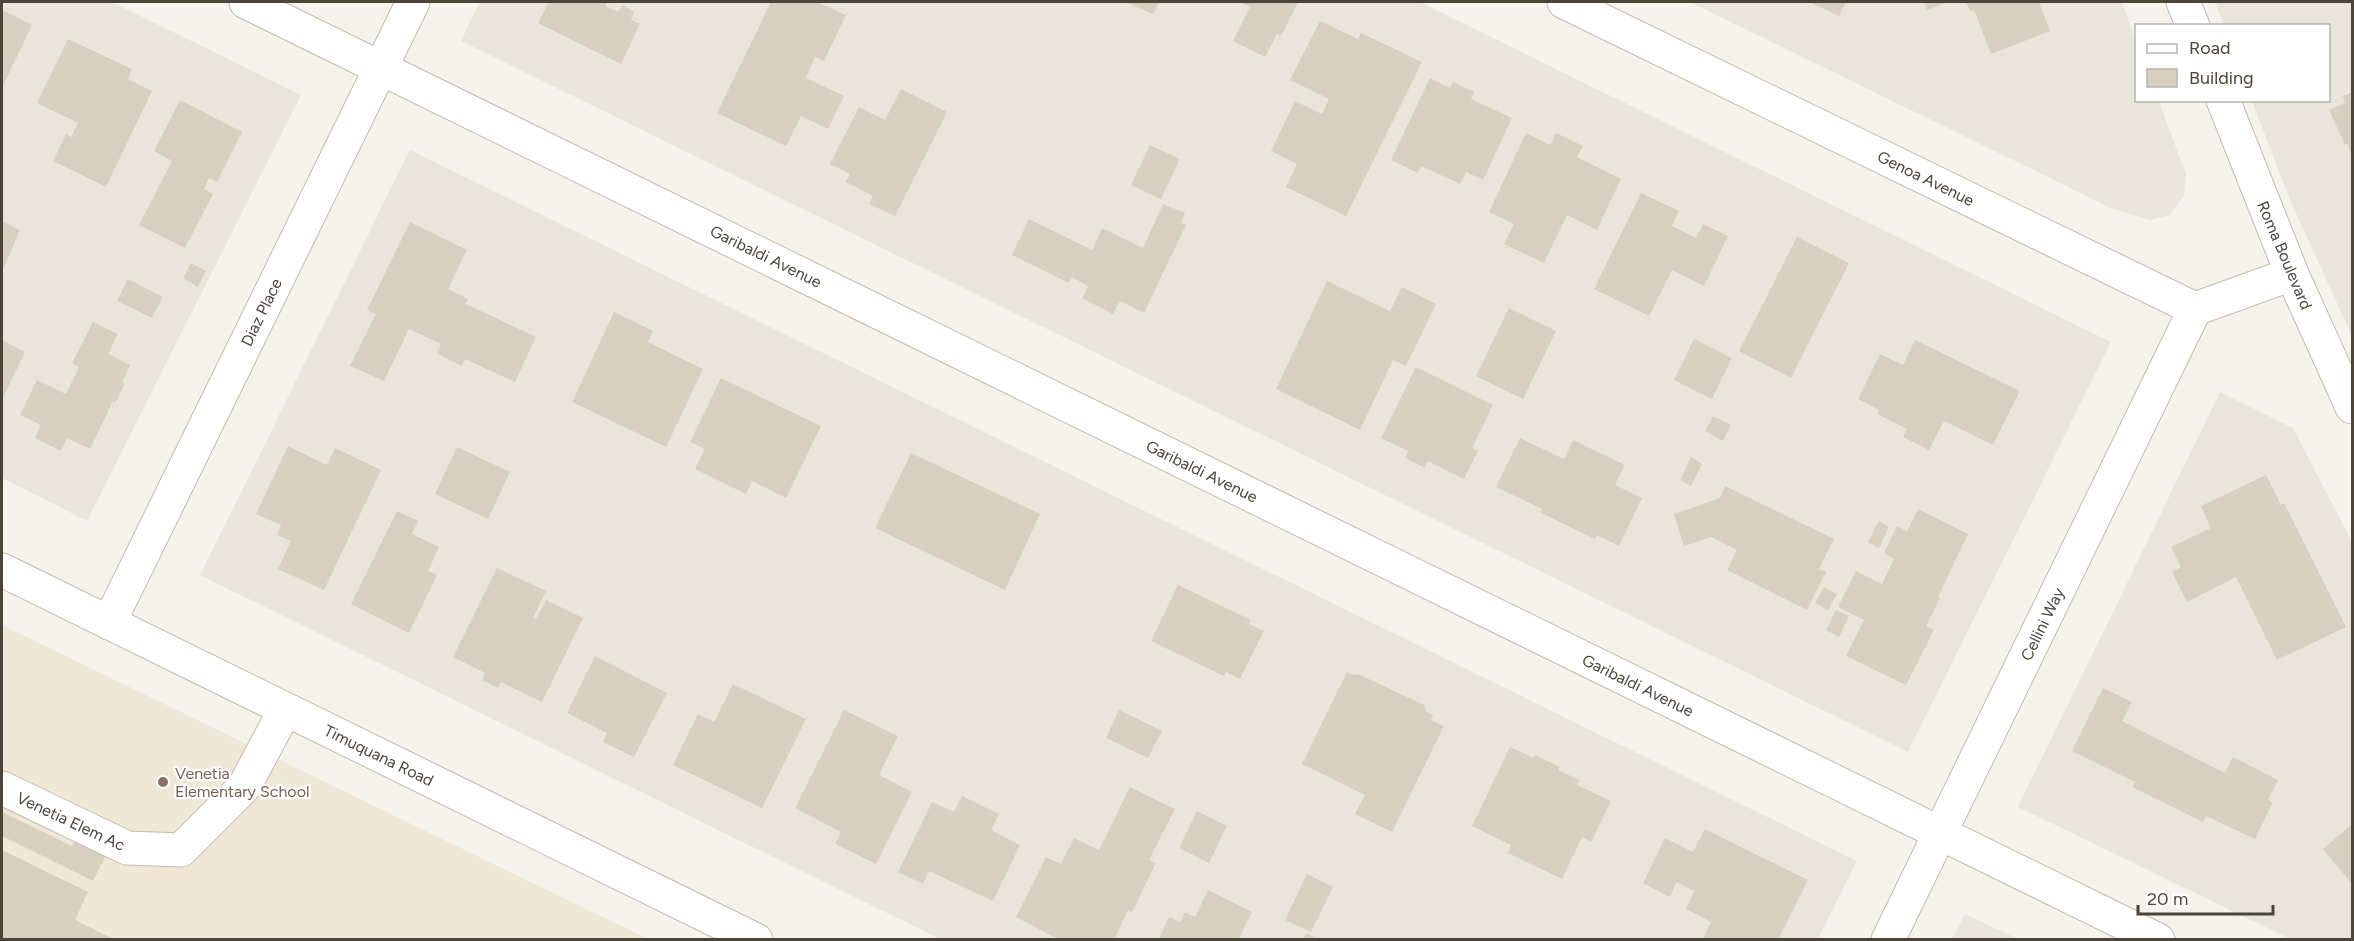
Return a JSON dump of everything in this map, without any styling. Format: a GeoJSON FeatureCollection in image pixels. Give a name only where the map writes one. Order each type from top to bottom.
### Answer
{"type":"FeatureCollection","features":[{"type":"Feature","properties":{"kind":"street","name":"Garibaldi Avenue"},"geometry":{"type":"LineString","coordinates":[[246,2],[2158,939]]}},
{"type":"Feature","properties":{"kind":"street","name":"Diaz Place"},"geometry":{"type":"LineString","coordinates":[[109,623],[414,2]]}},
{"type":"Feature","properties":{"kind":"street","name":"Genoa Avenue"},"geometry":{"type":"LineString","coordinates":[[1564,2],[2195,309]]}},
{"type":"Feature","properties":{"kind":"street"},"geometry":{"type":"LineString","coordinates":[[2183,2],[2192,24]]}},
{"type":"Feature","properties":{"kind":"street","name":"Roma Boulevard"},"geometry":{"type":"LineString","coordinates":[[2224,102],[2292,274],[2352,407]]}},
{"type":"Feature","properties":{"kind":"street"},"geometry":{"type":"LineString","coordinates":[[2195,309],[2292,274]]}},
{"type":"Feature","properties":{"kind":"street","name":"Cellini Way"},"geometry":{"type":"LineString","coordinates":[[1888,939],[2195,309]]}},
{"type":"Feature","properties":{"kind":"street","name":"Timuquana Road"},"geometry":{"type":"LineString","coordinates":[[2,570],[756,939]]}},
{"type":"Feature","properties":{"kind":"street","name":"Venetia Elem Ac"},"geometry":{"type":"LineString","coordinates":[[2,788],[127,848],[181,850],[244,787],[285,710]]}},
{"type":"Feature","properties":{"kind":"shaded area"},"geometry":{"type":"Polygon","coordinates":[[[2,2],[112,2],[301,95],[87,521],[2,478],[2,2]]]}},
{"type":"Feature","properties":{"kind":"shaded area"},"geometry":{"type":"Polygon","coordinates":[[[480,2],[1420,2],[2111,342],[1908,752],[461,41],[480,2]]]}},
{"type":"Feature","properties":{"kind":"shaded area"},"geometry":{"type":"Polygon","coordinates":[[[1690,2],[2122,2],[2135,38],[2135,102],[2159,102],[2186,175],[2184,196],[2170,215],[2150,220],[2113,209],[1690,2]]]}},
{"type":"Feature","properties":{"kind":"shaded area"},"geometry":{"type":"Polygon","coordinates":[[[2215,2],[2352,2],[2352,336],[2290,200],[2252,102],[2330,102],[2330,24],[2224,24],[2215,2]]]}},
{"type":"Feature","properties":{"kind":"shaded area"},"geometry":{"type":"Polygon","coordinates":[[[410,150],[1857,861],[1818,939],[940,939],[200,575],[410,150]]]}},
{"type":"Feature","properties":{"kind":"shaded area"},"geometry":{"type":"Polygon","coordinates":[[[2220,392],[2293,428],[2352,542],[2352,939],[2290,939],[2018,807],[2220,392]]]}},
{"type":"Feature","properties":{"kind":"shaded area","name":"Venetia Elementary School"},"geometry":{"type":"Polygon","coordinates":[[[2,625],[648,939],[2,939],[2,625]]]}},
{"type":"Feature","properties":{"kind":"shaded area"},"geometry":{"type":"Polygon","coordinates":[[[1965,914],[2018,939],[1952,939],[1965,914]]]}},
{"type":"Feature","properties":{"kind":"building"},"geometry":{"type":"Polygon","coordinates":[[[549,2],[608,2],[606,6],[618,12],[622,5],[634,12],[631,20],[640,24],[621,64],[538,23],[549,2]]]}},
{"type":"Feature","properties":{"kind":"building"},"geometry":{"type":"Polygon","coordinates":[[[771,2],[817,2],[846,15],[824,61],[815,57],[806,78],[844,96],[828,129],[801,116],[786,146],[717,113],[771,2]]]}},
{"type":"Feature","properties":{"kind":"building"},"geometry":{"type":"Polygon","coordinates":[[[1125,2],[1159,2],[1153,14],[1125,2]]]}},
{"type":"Feature","properties":{"kind":"building"},"geometry":{"type":"Polygon","coordinates":[[[1239,2],[1298,2],[1281,36],[1277,34],[1265,57],[1233,41],[1250,7],[1239,2]]]}},
{"type":"Feature","properties":{"kind":"building"},"geometry":{"type":"Polygon","coordinates":[[[1809,2],[1846,2],[1839,16],[1809,2]]]}},
{"type":"Feature","properties":{"kind":"building"},"geometry":{"type":"Polygon","coordinates":[[[1924,2],[1948,2],[1927,10],[1924,2]]]}},
{"type":"Feature","properties":{"kind":"building"},"geometry":{"type":"Polygon","coordinates":[[[1966,2],[2039,2],[2050,31],[1991,54],[1974,10],[1970,11],[1966,2]]]}},
{"type":"Feature","properties":{"kind":"building"},"geometry":{"type":"Polygon","coordinates":[[[2,10],[32,25],[2,88],[2,10]]]}},
{"type":"Feature","properties":{"kind":"building"},"geometry":{"type":"Polygon","coordinates":[[[1320,21],[1358,39],[1361,33],[1422,62],[1346,216],[1286,187],[1297,164],[1271,151],[1295,101],[1322,114],[1329,99],[1290,80],[1320,21]]]}},
{"type":"Feature","properties":{"kind":"building"},"geometry":{"type":"Polygon","coordinates":[[[68,39],[132,69],[128,79],[152,91],[106,187],[53,161],[66,134],[71,137],[78,123],[37,103],[68,39]]]}},
{"type":"Feature","properties":{"kind":"building"},"geometry":{"type":"Polygon","coordinates":[[[1430,78],[1450,88],[1453,82],[1474,92],[1471,99],[1512,118],[1483,180],[1466,172],[1460,184],[1421,166],[1418,173],[1391,160],[1430,78]]]}},
{"type":"Feature","properties":{"kind":"building"},"geometry":{"type":"Polygon","coordinates":[[[901,89],[947,112],[895,216],[869,204],[873,196],[846,182],[850,174],[830,164],[859,107],[885,120],[901,89]]]}},
{"type":"Feature","properties":{"kind":"building"},"geometry":{"type":"Polygon","coordinates":[[[2352,92],[2352,156],[2329,110],[2345,103],[2343,96],[2352,92]]]}},
{"type":"Feature","properties":{"kind":"building"},"geometry":{"type":"Polygon","coordinates":[[[180,100],[242,132],[217,182],[209,178],[204,189],[213,194],[185,248],[139,225],[172,161],[154,151],[180,100]]]}},
{"type":"Feature","properties":{"kind":"building"},"geometry":{"type":"Polygon","coordinates":[[[1526,133],[1550,145],[1556,133],[1583,146],[1577,157],[1621,179],[1597,230],[1567,215],[1544,263],[1504,244],[1514,224],[1489,212],[1526,133]]]}},
{"type":"Feature","properties":{"kind":"building"},"geometry":{"type":"Polygon","coordinates":[[[1150,145],[1180,159],[1161,199],[1131,185],[1150,145]]]}},
{"type":"Feature","properties":{"kind":"building"},"geometry":{"type":"Polygon","coordinates":[[[1641,193],[1679,211],[1672,226],[1696,238],[1703,224],[1728,236],[1704,286],[1672,270],[1649,316],[1594,289],[1641,193]]]}},
{"type":"Feature","properties":{"kind":"building"},"geometry":{"type":"Polygon","coordinates":[[[1163,204],[1185,213],[1181,223],[1186,225],[1144,313],[1120,301],[1113,314],[1082,298],[1088,286],[1072,277],[1069,283],[1012,255],[1029,219],[1092,250],[1102,228],[1143,248],[1163,204]]]}},
{"type":"Feature","properties":{"kind":"building"},"geometry":{"type":"Polygon","coordinates":[[[2,221],[20,230],[2,272],[2,221]]]}},
{"type":"Feature","properties":{"kind":"building"},"geometry":{"type":"Polygon","coordinates":[[[410,222],[467,250],[448,289],[468,299],[466,304],[536,337],[515,382],[465,359],[462,366],[436,353],[441,344],[409,329],[384,381],[350,366],[376,314],[367,310],[410,222]]]}},
{"type":"Feature","properties":{"kind":"building"},"geometry":{"type":"Polygon","coordinates":[[[1797,237],[1849,263],[1791,378],[1739,351],[1797,237]]]}},
{"type":"Feature","properties":{"kind":"building"},"geometry":{"type":"Polygon","coordinates":[[[191,263],[206,271],[198,287],[183,278],[191,263]]]}},
{"type":"Feature","properties":{"kind":"building"},"geometry":{"type":"Polygon","coordinates":[[[128,279],[163,297],[152,318],[117,301],[128,279]]]}},
{"type":"Feature","properties":{"kind":"building"},"geometry":{"type":"Polygon","coordinates":[[[1327,281],[1390,311],[1402,287],[1436,304],[1406,366],[1393,360],[1360,430],[1276,389],[1327,281]]]}},
{"type":"Feature","properties":{"kind":"building"},"geometry":{"type":"Polygon","coordinates":[[[1509,308],[1556,331],[1523,399],[1476,376],[1509,308]]]}},
{"type":"Feature","properties":{"kind":"building"},"geometry":{"type":"Polygon","coordinates":[[[614,312],[653,331],[648,342],[703,369],[666,447],[572,402],[614,312]]]}},
{"type":"Feature","properties":{"kind":"building"},"geometry":{"type":"Polygon","coordinates":[[[93,322],[118,334],[108,354],[130,365],[122,382],[125,384],[115,403],[113,401],[90,449],[67,438],[61,451],[35,438],[41,425],[20,415],[37,380],[66,394],[79,367],[72,363],[93,322]]]}},
{"type":"Feature","properties":{"kind":"building"},"geometry":{"type":"Polygon","coordinates":[[[1694,339],[1732,358],[1712,399],[1674,380],[1694,339]]]}},
{"type":"Feature","properties":{"kind":"building"},"geometry":{"type":"Polygon","coordinates":[[[2,340],[25,352],[2,400],[2,340]]]}},
{"type":"Feature","properties":{"kind":"building"},"geometry":{"type":"Polygon","coordinates":[[[1915,340],[2020,391],[1993,445],[1944,421],[1929,450],[1903,437],[1907,429],[1877,414],[1879,410],[1858,399],[1880,354],[1903,365],[1915,340]]]}},
{"type":"Feature","properties":{"kind":"building"},"geometry":{"type":"Polygon","coordinates":[[[1416,367],[1493,405],[1472,448],[1478,451],[1464,479],[1428,461],[1425,468],[1405,458],[1408,451],[1381,438],[1416,367]]]}},
{"type":"Feature","properties":{"kind":"building"},"geometry":{"type":"Polygon","coordinates":[[[721,378],[821,426],[786,498],[752,481],[746,494],[695,469],[705,449],[690,442],[721,378]]]}},
{"type":"Feature","properties":{"kind":"building"},"geometry":{"type":"Polygon","coordinates":[[[1713,416],[1731,425],[1723,441],[1705,431],[1713,416]]]}},
{"type":"Feature","properties":{"kind":"building"},"geometry":{"type":"Polygon","coordinates":[[[1520,438],[1564,459],[1573,440],[1625,465],[1615,485],[1642,498],[1619,546],[1597,535],[1595,539],[1541,513],[1542,509],[1496,487],[1520,438]]]}},
{"type":"Feature","properties":{"kind":"building"},"geometry":{"type":"Polygon","coordinates":[[[288,446],[327,465],[335,448],[381,470],[324,590],[278,569],[291,541],[277,535],[281,525],[256,514],[288,446]]]}},
{"type":"Feature","properties":{"kind":"building"},"geometry":{"type":"Polygon","coordinates":[[[457,447],[510,472],[488,519],[435,494],[457,447]]]}},
{"type":"Feature","properties":{"kind":"building"},"geometry":{"type":"Polygon","coordinates":[[[911,453],[1040,514],[1005,590],[875,528],[911,453]]]}},
{"type":"Feature","properties":{"kind":"building"},"geometry":{"type":"Polygon","coordinates":[[[1691,457],[1702,464],[1691,486],[1680,480],[1691,457]]]}},
{"type":"Feature","properties":{"kind":"building"},"geometry":{"type":"Polygon","coordinates":[[[2266,475],[2281,505],[2284,503],[2346,627],[2277,660],[2236,577],[2187,602],[2172,572],[2181,567],[2171,547],[2211,528],[2201,506],[2266,475]]]}},
{"type":"Feature","properties":{"kind":"building"},"geometry":{"type":"Polygon","coordinates":[[[1725,486],[1834,539],[1819,569],[1826,572],[1807,610],[1727,570],[1737,550],[1711,537],[1684,546],[1674,514],[1720,498],[1725,486]]]}},
{"type":"Feature","properties":{"kind":"building"},"geometry":{"type":"Polygon","coordinates":[[[1918,509],[1968,534],[1926,626],[1934,630],[1906,685],[1846,656],[1864,620],[1838,607],[1856,571],[1882,584],[1894,559],[1884,553],[1897,526],[1907,531],[1918,509]]]}},
{"type":"Feature","properties":{"kind":"building"},"geometry":{"type":"Polygon","coordinates":[[[397,511],[418,521],[412,534],[439,547],[428,571],[437,575],[409,633],[351,604],[397,511]]]}},
{"type":"Feature","properties":{"kind":"building"},"geometry":{"type":"Polygon","coordinates":[[[1879,521],[1889,527],[1879,548],[1868,542],[1879,521]]]}},
{"type":"Feature","properties":{"kind":"building"},"geometry":{"type":"Polygon","coordinates":[[[497,568],[546,591],[533,618],[536,619],[546,600],[583,618],[542,702],[501,682],[498,688],[482,680],[485,673],[453,657],[497,568]]]}},
{"type":"Feature","properties":{"kind":"building"},"geometry":{"type":"Polygon","coordinates":[[[1178,585],[1251,620],[1249,624],[1264,631],[1240,679],[1226,672],[1224,676],[1151,641],[1178,585]]]}},
{"type":"Feature","properties":{"kind":"building"},"geometry":{"type":"Polygon","coordinates":[[[1824,587],[1837,594],[1828,610],[1815,603],[1824,587]]]}},
{"type":"Feature","properties":{"kind":"building"},"geometry":{"type":"Polygon","coordinates":[[[1836,610],[1849,616],[1839,637],[1826,630],[1836,610]]]}},
{"type":"Feature","properties":{"kind":"building"},"geometry":{"type":"Polygon","coordinates":[[[595,656],[667,693],[634,757],[603,742],[607,733],[567,713],[595,656]]]}},
{"type":"Feature","properties":{"kind":"building"},"geometry":{"type":"Polygon","coordinates":[[[1347,672],[1353,675],[1358,674],[1424,705],[1427,712],[1433,715],[1431,720],[1444,726],[1392,832],[1355,814],[1365,795],[1302,764],[1347,672]]]}},
{"type":"Feature","properties":{"kind":"building"},"geometry":{"type":"Polygon","coordinates":[[[733,684],[806,719],[762,808],[673,765],[698,714],[714,722],[733,684]]]}},
{"type":"Feature","properties":{"kind":"building"},"geometry":{"type":"Polygon","coordinates":[[[2103,688],[2132,702],[2122,721],[2225,773],[2233,757],[2278,780],[2268,800],[2273,802],[2255,839],[2206,816],[2203,822],[2132,787],[2135,782],[2072,751],[2103,688]]]}},
{"type":"Feature","properties":{"kind":"building"},"geometry":{"type":"Polygon","coordinates":[[[844,710],[898,736],[879,775],[912,792],[876,864],[835,844],[841,832],[795,808],[844,710]]]}},
{"type":"Feature","properties":{"kind":"building"},"geometry":{"type":"Polygon","coordinates":[[[1119,710],[1162,731],[1148,758],[1106,738],[1119,710]]]}},
{"type":"Feature","properties":{"kind":"building"},"geometry":{"type":"Polygon","coordinates":[[[1510,747],[1534,758],[1535,755],[1560,767],[1558,770],[1579,780],[1577,785],[1611,801],[1591,842],[1582,837],[1562,879],[1508,853],[1511,845],[1472,826],[1510,747]]]}},
{"type":"Feature","properties":{"kind":"building"},"geometry":{"type":"Polygon","coordinates":[[[1130,787],[1175,809],[1149,860],[1156,863],[1132,912],[1128,910],[1114,940],[1060,940],[1016,917],[1046,857],[1061,864],[1074,838],[1099,850],[1130,787]]]}},
{"type":"Feature","properties":{"kind":"building"},"geometry":{"type":"Polygon","coordinates":[[[962,796],[999,814],[991,830],[1020,845],[993,901],[929,871],[923,884],[898,872],[932,802],[954,812],[962,796]]]}},
{"type":"Feature","properties":{"kind":"building"},"geometry":{"type":"Polygon","coordinates":[[[1197,811],[1227,826],[1209,863],[1179,848],[1197,811]]]}},
{"type":"Feature","properties":{"kind":"building"},"geometry":{"type":"Polygon","coordinates":[[[2,812],[72,846],[75,840],[106,855],[93,881],[2,836],[2,812]]]}},
{"type":"Feature","properties":{"kind":"building"},"geometry":{"type":"Polygon","coordinates":[[[2352,824],[2352,884],[2323,849],[2352,824]]]}},
{"type":"Feature","properties":{"kind":"building"},"geometry":{"type":"Polygon","coordinates":[[[1705,829],[1808,880],[1778,940],[1702,940],[1711,922],[1686,909],[1694,891],[1676,882],[1670,897],[1643,883],[1665,838],[1693,852],[1705,829]]]}},
{"type":"Feature","properties":{"kind":"building"},"geometry":{"type":"Polygon","coordinates":[[[2,850],[88,892],[75,920],[115,940],[2,940],[2,850]]]}},
{"type":"Feature","properties":{"kind":"building"},"geometry":{"type":"Polygon","coordinates":[[[1307,874],[1333,887],[1311,932],[1285,920],[1307,874]]]}},
{"type":"Feature","properties":{"kind":"building"},"geometry":{"type":"Polygon","coordinates":[[[1208,890],[1252,912],[1238,940],[1158,940],[1169,917],[1180,922],[1185,912],[1195,917],[1208,890]]]}},
{"type":"Feature","properties":{"kind":"building"},"geometry":{"type":"Polygon","coordinates":[[[1306,933],[1319,940],[1303,940],[1306,933]]]}},
{"type":"Feature","properties":{"kind":"place","name":"Venetia Elementary School"},"geometry":{"type":"Point","coordinates":[163,782]}}]}
